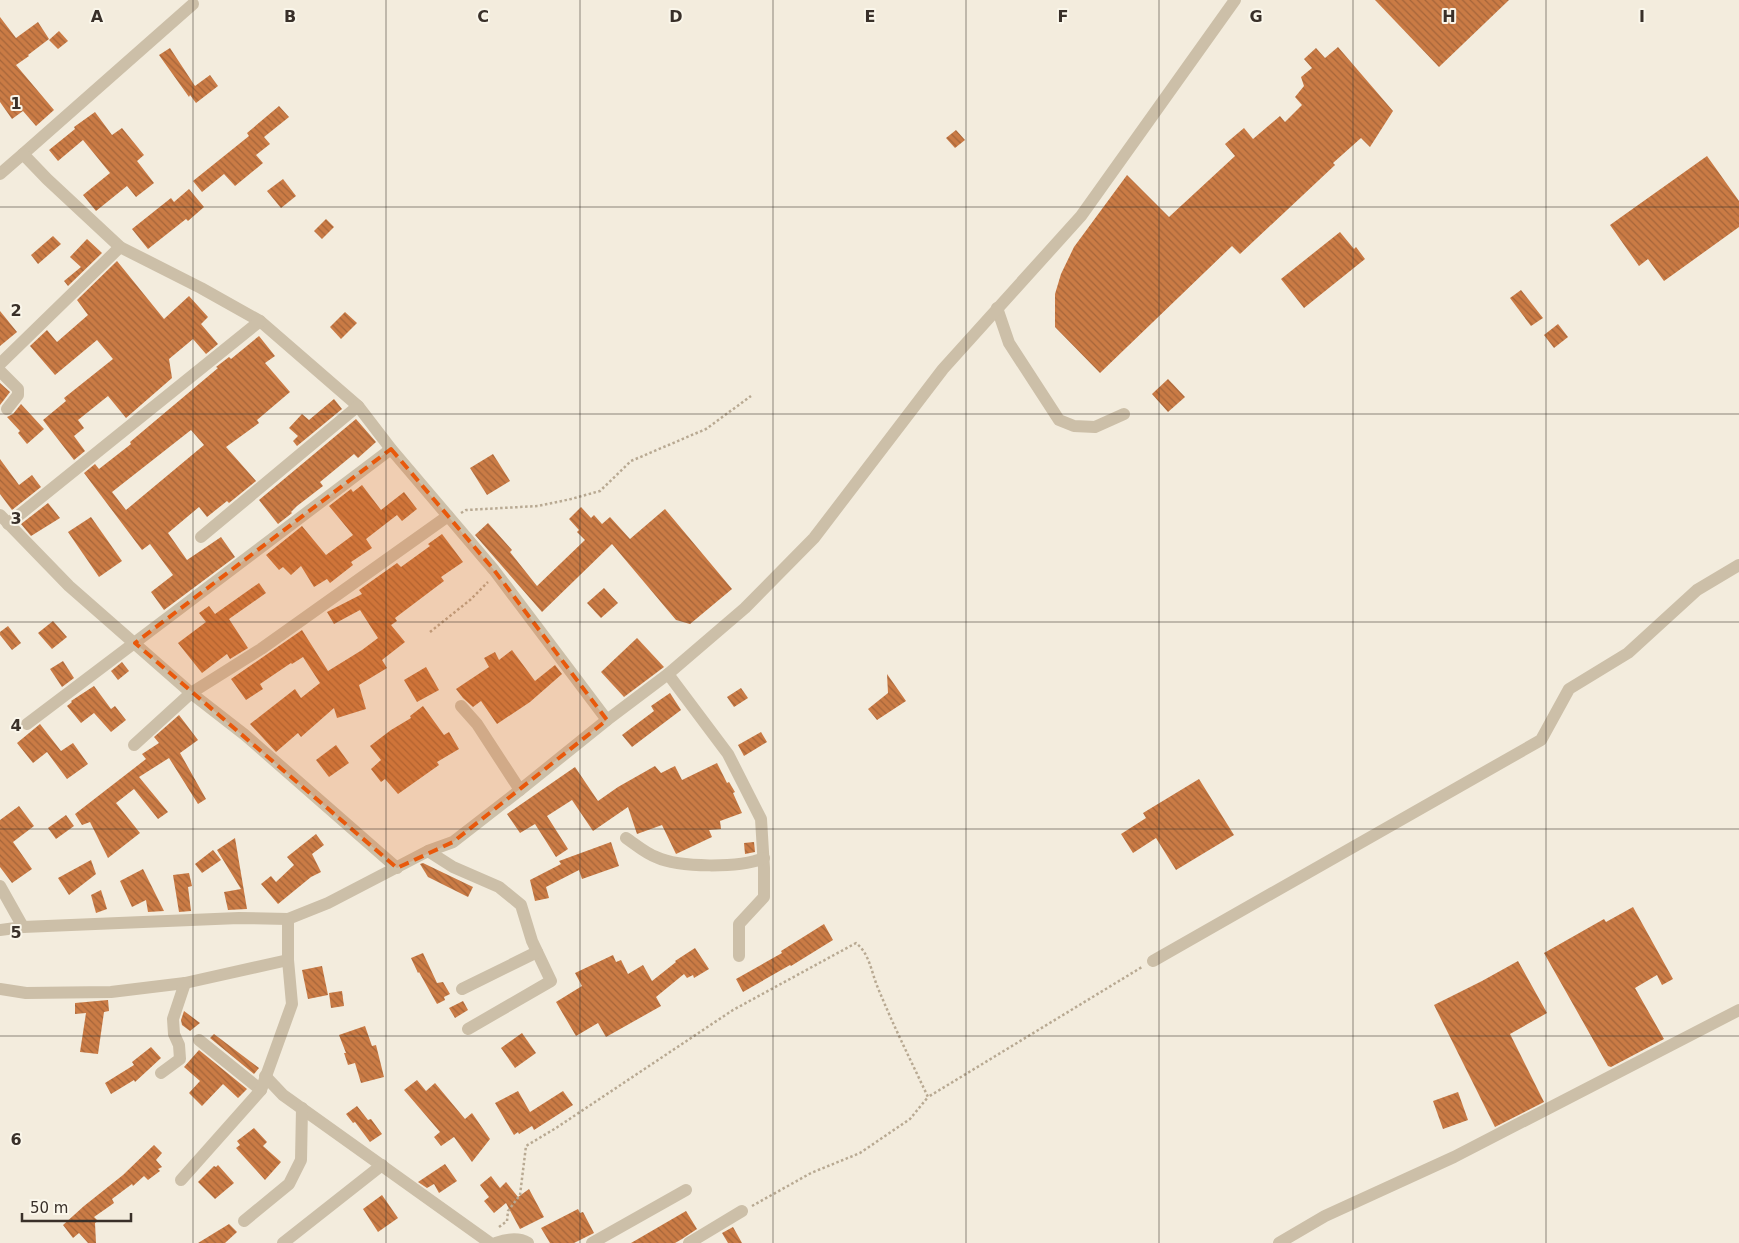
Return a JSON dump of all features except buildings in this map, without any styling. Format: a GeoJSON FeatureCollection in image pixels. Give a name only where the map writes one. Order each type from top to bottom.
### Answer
{"type":"FeatureCollection","features":[{"type":"Feature","properties":{"kind":"street"},"geometry":{"type":"LineString","coordinates":[[0,930],[23,927],[239,918],[288,919],[328,902],[428,851],[453,842],[668,674],[745,608],[814,538],[943,368],[1081,216],[1236,0]]}},
{"type":"Feature","properties":{"kind":"street"},"geometry":{"type":"LineString","coordinates":[[0,174],[193,4]]}},
{"type":"Feature","properties":{"kind":"street"},"geometry":{"type":"LineString","coordinates":[[23,154],[53,185],[120,247],[201,288],[260,322],[358,406],[391,450],[497,574],[607,720]]}},
{"type":"Feature","properties":{"kind":"street"},"geometry":{"type":"LineString","coordinates":[[0,364],[120,247]]}},
{"type":"Feature","properties":{"kind":"street"},"geometry":{"type":"LineString","coordinates":[[997,308],[1009,343],[1059,420],[1074,426],[1095,427],[1124,414]]}},
{"type":"Feature","properties":{"kind":"street"},"geometry":{"type":"LineString","coordinates":[[260,322],[4,519],[69,586],[192,694],[246,735],[397,868]]}},
{"type":"Feature","properties":{"kind":"street"},"geometry":{"type":"LineString","coordinates":[[0,372],[18,389],[18,395],[7,409]]}},
{"type":"Feature","properties":{"kind":"street"},"geometry":{"type":"LineString","coordinates":[[201,537],[358,406]]}},
{"type":"Feature","properties":{"kind":"street"},"geometry":{"type":"LineString","coordinates":[[27,724],[391,450]]}},
{"type":"Feature","properties":{"kind":"street"},"geometry":{"type":"LineString","coordinates":[[134,745],[192,694],[450,518]]}},
{"type":"Feature","properties":{"kind":"street"},"geometry":{"type":"LineString","coordinates":[[1153,961],[1542,740],[1569,690],[1628,653],[1697,590],[1739,565]]}},
{"type":"Feature","properties":{"kind":"street"},"geometry":{"type":"LineString","coordinates":[[668,674],[728,754],[761,819],[764,897],[739,924],[739,956]]}},
{"type":"Feature","properties":{"kind":"street"},"geometry":{"type":"LineString","coordinates":[[461,706],[477,724],[520,790]]}},
{"type":"Feature","properties":{"kind":"street"},"geometry":{"type":"LineString","coordinates":[[626,838],[654,857],[672,863],[704,865],[753,862],[764,858]]}},
{"type":"Feature","properties":{"kind":"street"},"geometry":{"type":"LineString","coordinates":[[428,851],[453,867],[499,887],[521,905],[537,952],[551,981],[468,1029]]}},
{"type":"Feature","properties":{"kind":"street"},"geometry":{"type":"LineString","coordinates":[[0,886],[23,927]]}},
{"type":"Feature","properties":{"kind":"street"},"geometry":{"type":"LineString","coordinates":[[181,1180],[261,1090],[292,1004],[288,960],[288,919]]}},
{"type":"Feature","properties":{"kind":"street"},"geometry":{"type":"LineString","coordinates":[[462,989],[537,952]]}},
{"type":"Feature","properties":{"kind":"street"},"geometry":{"type":"LineString","coordinates":[[0,989],[26,993],[111,992],[185,983],[288,960]]}},
{"type":"Feature","properties":{"kind":"street"},"geometry":{"type":"LineString","coordinates":[[161,1073],[180,1059],[179,1045],[174,1034],[173,1019],[185,983]]}},
{"type":"Feature","properties":{"kind":"street"},"geometry":{"type":"LineString","coordinates":[[1279,1243],[1325,1216],[1454,1157],[1739,1010]]}},
{"type":"Feature","properties":{"kind":"street"},"geometry":{"type":"LineString","coordinates":[[199,1040],[261,1090]]}},
{"type":"Feature","properties":{"kind":"street"},"geometry":{"type":"LineString","coordinates":[[265,1076],[282,1095],[487,1242],[507,1239],[523,1240],[528,1243]]}},
{"type":"Feature","properties":{"kind":"street"},"geometry":{"type":"LineString","coordinates":[[244,1221],[289,1184],[301,1160],[302,1108]]}},
{"type":"Feature","properties":{"kind":"street"},"geometry":{"type":"LineString","coordinates":[[283,1243],[382,1165]]}},
{"type":"Feature","properties":{"kind":"street"},"geometry":{"type":"LineString","coordinates":[[592,1243],[686,1190]]}},
{"type":"Feature","properties":{"kind":"street"},"geometry":{"type":"LineString","coordinates":[[689,1243],[742,1211]]}},
{"type":"Feature","properties":{"kind":"path"},"geometry":{"type":"LineString","coordinates":[[450,518],[466,510],[538,506],[600,491],[630,461],[706,429],[750,396]]}},
{"type":"Feature","properties":{"kind":"path"},"geometry":{"type":"LineString","coordinates":[[430,632],[470,600],[497,574]]}},
{"type":"Feature","properties":{"kind":"path"},"geometry":{"type":"LineString","coordinates":[[487,1242],[507,1220],[508,1211],[520,1195],[526,1146],[733,1010],[856,943],[863,948],[869,960],[877,986],[928,1097]]}},
{"type":"Feature","properties":{"kind":"path"},"geometry":{"type":"LineString","coordinates":[[742,1211],[811,1174],[860,1152],[910,1119],[928,1097],[1153,961]]}},
{"type":"Feature","properties":{"kind":"highlighted area"},"geometry":{"type":"Polygon","coordinates":[[[391,449],[494,570],[607,720],[453,842],[397,868],[135,643],[391,449]]]}}]}
